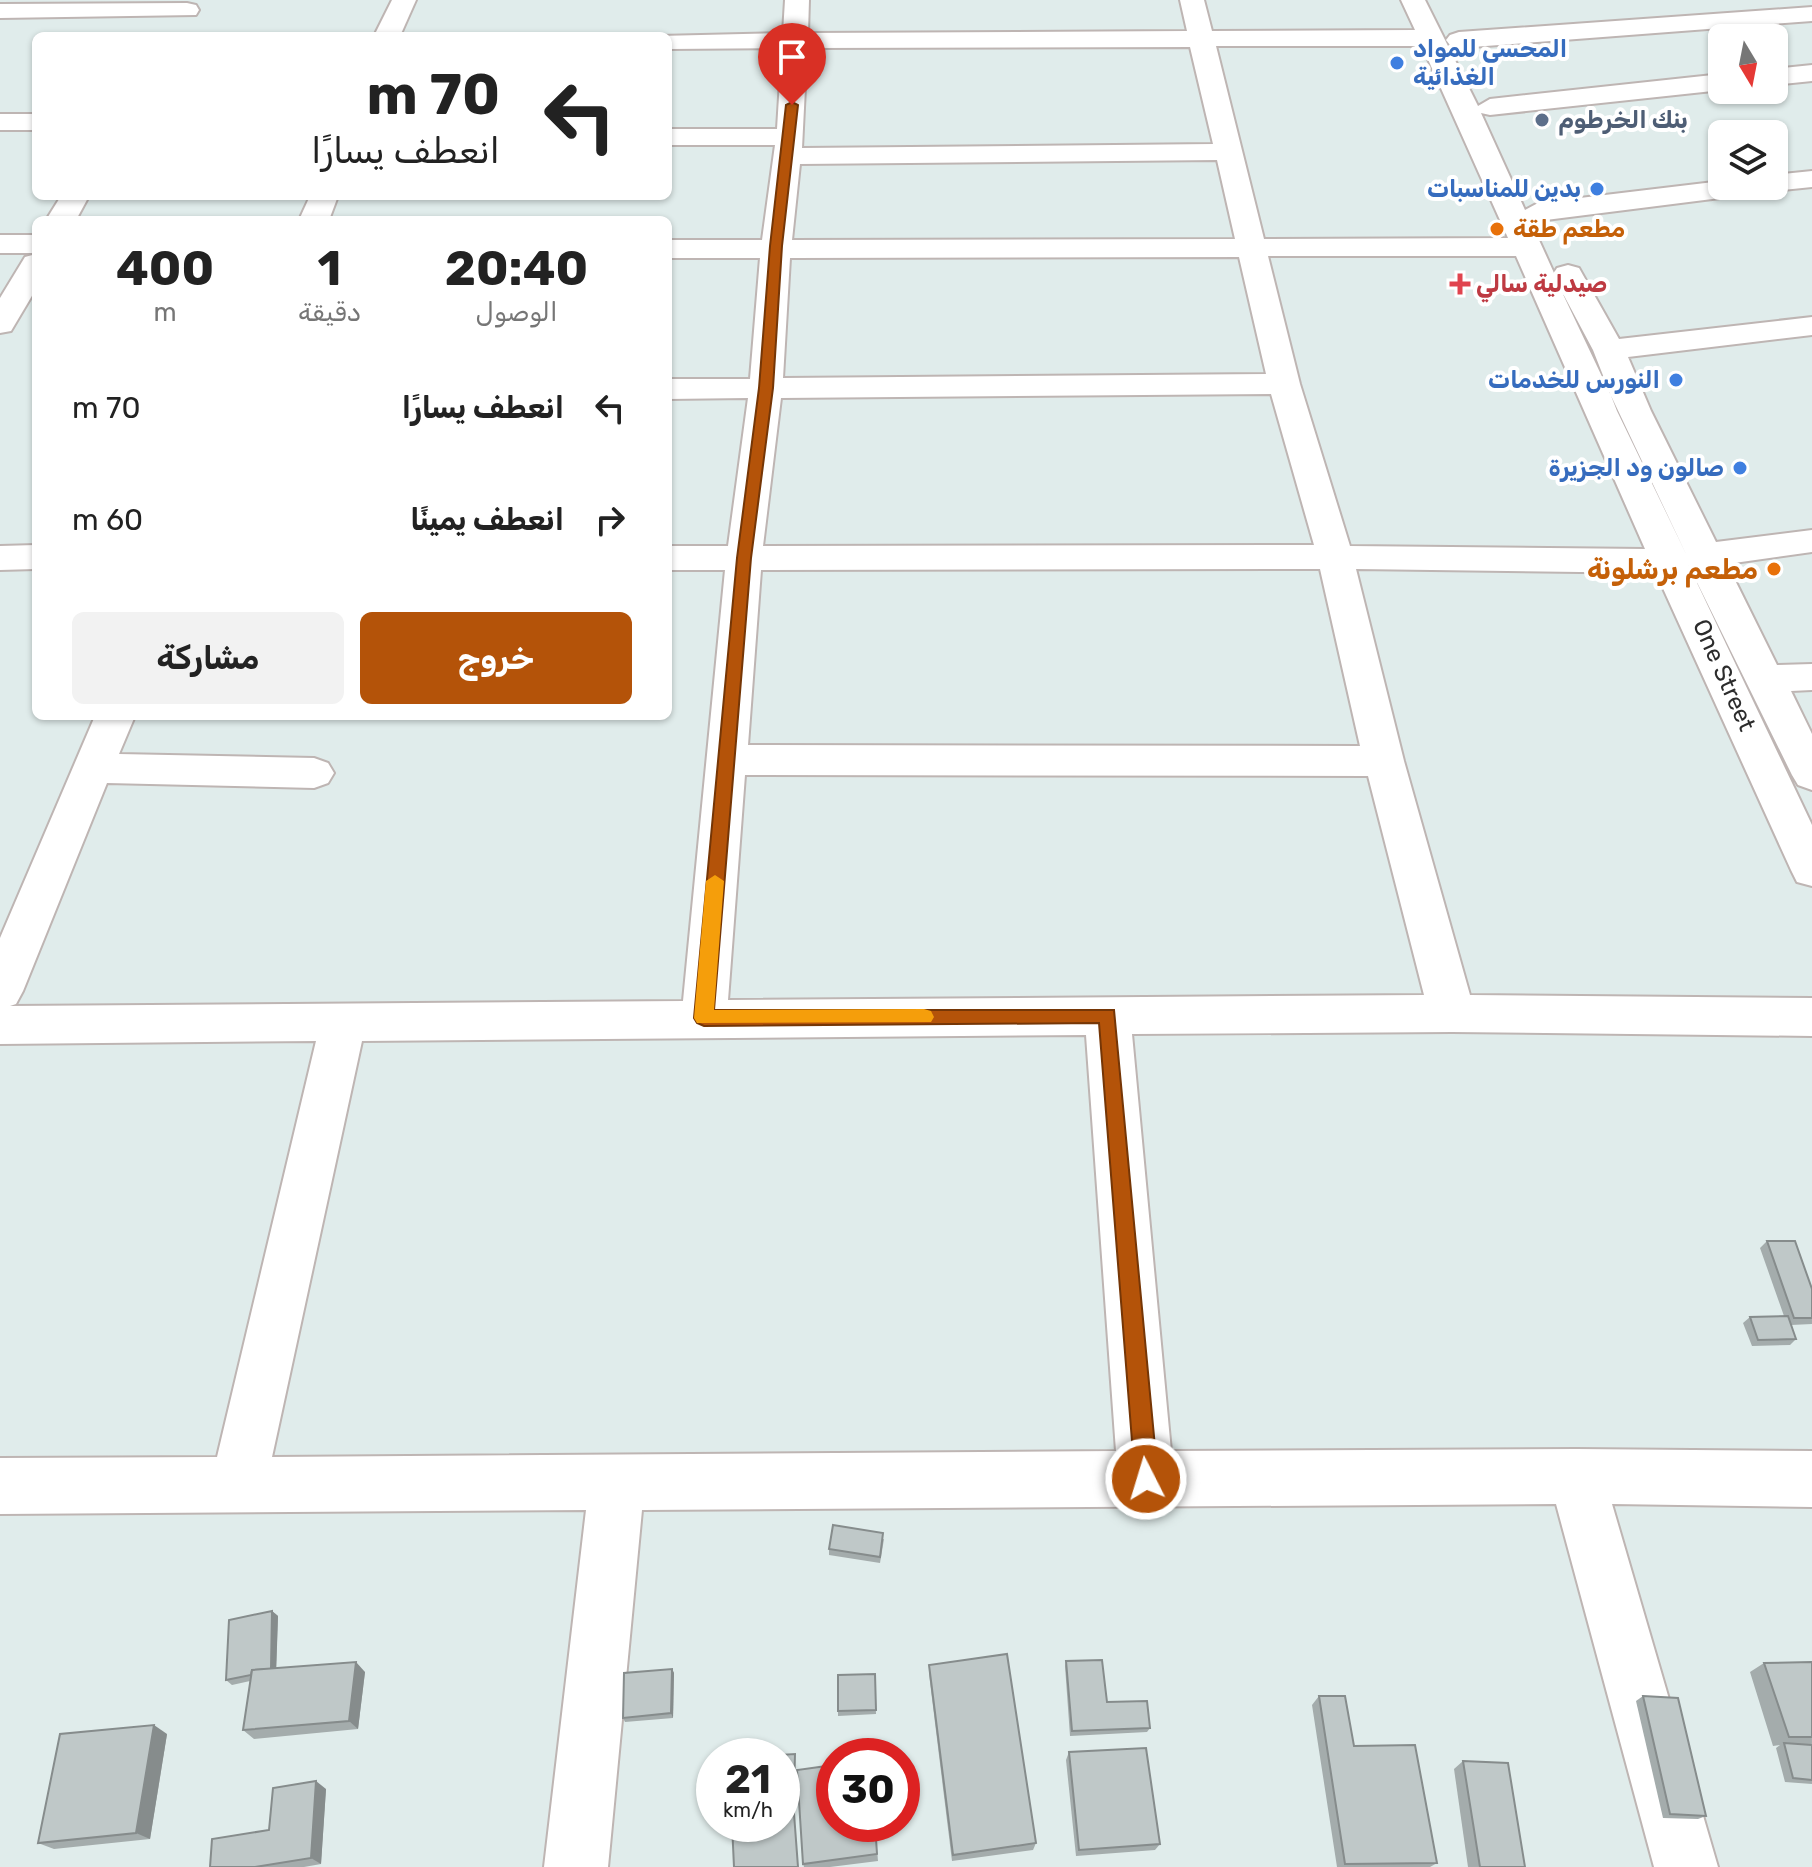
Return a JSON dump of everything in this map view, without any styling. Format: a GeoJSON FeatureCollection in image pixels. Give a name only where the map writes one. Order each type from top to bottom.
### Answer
{"type":"FeatureCollection","features":[{"type":"Feature","properties":{"kind":"street"},"geometry":{"type":"LineString","coordinates":[[389,32],[404,0]]}},
{"type":"Feature","properties":{"kind":"street"},"geometry":{"type":"LineString","coordinates":[[704,1018],[744,558],[766,388],[776,246],[789,146],[797,0]]}},
{"type":"Feature","properties":{"kind":"street"},"geometry":{"type":"LineString","coordinates":[[1192,0],[1284,384],[1335,557],[1384,761],[1452,1013]]}},
{"type":"Feature","properties":{"kind":"street","name":"One Street"},"geometry":{"type":"LineString","coordinates":[[1413,0],[1445,39],[1490,107],[1812,775]]}},
{"type":"Feature","properties":{"kind":"street","name":"One Street"},"geometry":{"type":"LineString","coordinates":[[1438,0],[1445,39],[1528,247],[1600,412],[1672,561],[1812,870]]}},
{"type":"Feature","properties":{"kind":"street"},"geometry":{"type":"LineString","coordinates":[[0,11],[190,5]]}},
{"type":"Feature","properties":{"kind":"street"},"geometry":{"type":"LineString","coordinates":[[175,32],[190,5]]}},
{"type":"Feature","properties":{"kind":"street"},"geometry":{"type":"LineString","coordinates":[[672,41],[1445,39],[1812,14]]}},
{"type":"Feature","properties":{"kind":"street"},"geometry":{"type":"LineString","coordinates":[[1788,76],[1812,73]]}},
{"type":"Feature","properties":{"kind":"street"},"geometry":{"type":"LineString","coordinates":[[1490,107],[1708,84]]}},
{"type":"Feature","properties":{"kind":"street"},"geometry":{"type":"LineString","coordinates":[[0,122],[32,122]]}},
{"type":"Feature","properties":{"kind":"street"},"geometry":{"type":"LineString","coordinates":[[672,137],[789,146],[1227,152]]}},
{"type":"Feature","properties":{"kind":"street"},"geometry":{"type":"LineString","coordinates":[[1788,182],[1812,179]]}},
{"type":"Feature","properties":{"kind":"street"},"geometry":{"type":"LineString","coordinates":[[1538,212],[1708,191]]}},
{"type":"Feature","properties":{"kind":"street"},"geometry":{"type":"LineString","coordinates":[[0,244],[32,244]]}},
{"type":"Feature","properties":{"kind":"street"},"geometry":{"type":"LineString","coordinates":[[672,249],[776,246],[1528,247]]}},
{"type":"Feature","properties":{"kind":"street"},"geometry":{"type":"LineString","coordinates":[[0,324],[32,270]]}},
{"type":"Feature","properties":{"kind":"street"},"geometry":{"type":"LineString","coordinates":[[1609,350],[1812,326]]}},
{"type":"Feature","properties":{"kind":"street"},"geometry":{"type":"LineString","coordinates":[[672,389],[1284,384]]}},
{"type":"Feature","properties":{"kind":"street"},"geometry":{"type":"LineString","coordinates":[[1600,412],[1634,411]]}},
{"type":"Feature","properties":{"kind":"street"},"geometry":{"type":"LineString","coordinates":[[1642,499],[1679,498]]}},
{"type":"Feature","properties":{"kind":"street"},"geometry":{"type":"LineString","coordinates":[[1707,555],[1812,541]]}},
{"type":"Feature","properties":{"kind":"street"},"geometry":{"type":"LineString","coordinates":[[0,558],[32,557]]}},
{"type":"Feature","properties":{"kind":"street"},"geometry":{"type":"LineString","coordinates":[[672,558],[1335,557],[1672,561]]}},
{"type":"Feature","properties":{"kind":"street"},"geometry":{"type":"LineString","coordinates":[[1766,679],[1812,677]]}},
{"type":"Feature","properties":{"kind":"street"},"geometry":{"type":"LineString","coordinates":[[0,991],[113,720]]}},
{"type":"Feature","properties":{"kind":"street"},"geometry":{"type":"LineString","coordinates":[[725,760],[1384,761]]}},
{"type":"Feature","properties":{"kind":"street"},"geometry":{"type":"LineString","coordinates":[[94,768],[314,773]]}},
{"type":"Feature","properties":{"kind":"street"},"geometry":{"type":"LineString","coordinates":[[0,1025],[1452,1013],[1812,1017]]}},
{"type":"Feature","properties":{"kind":"street"},"geometry":{"type":"LineString","coordinates":[[1107,1016],[1146,1479]]}},
{"type":"Feature","properties":{"kind":"street"},"geometry":{"type":"LineString","coordinates":[[238,1484],[343,1023]]}},
{"type":"Feature","properties":{"kind":"street"},"geometry":{"type":"LineString","coordinates":[[1576,1476],[1686,1867]]}},
{"type":"Feature","properties":{"kind":"street"},"geometry":{"type":"LineString","coordinates":[[0,1486],[1576,1476],[1812,1479]]}},
{"type":"Feature","properties":{"kind":"street"},"geometry":{"type":"LineString","coordinates":[[576,1867],[617,1484]]}},
{"type":"Feature","properties":{"kind":"building"},"geometry":{"type":"Polygon","coordinates":[[[1767,1241],[1795,1241],[1812,1289],[1812,1318],[1794,1318],[1767,1241]]]}},
{"type":"Feature","properties":{"kind":"building"},"geometry":{"type":"Polygon","coordinates":[[[1788,1316],[1796,1339],[1758,1340],[1750,1317],[1788,1316]]]}},
{"type":"Feature","properties":{"kind":"building"},"geometry":{"type":"Polygon","coordinates":[[[833,1525],[883,1533],[880,1557],[829,1549],[833,1525]]]}},
{"type":"Feature","properties":{"kind":"building"},"geometry":{"type":"Polygon","coordinates":[[[272,1611],[271,1669],[252,1670],[251,1675],[226,1680],[229,1620],[272,1611]]]}},
{"type":"Feature","properties":{"kind":"building"},"geometry":{"type":"Polygon","coordinates":[[[1007,1654],[1036,1843],[953,1855],[929,1665],[1007,1654]]]}},
{"type":"Feature","properties":{"kind":"building"},"geometry":{"type":"Polygon","coordinates":[[[1102,1660],[1107,1702],[1147,1701],[1150,1728],[1072,1731],[1066,1661],[1102,1660]]]}},
{"type":"Feature","properties":{"kind":"building"},"geometry":{"type":"Polygon","coordinates":[[[356,1662],[349,1721],[243,1730],[252,1670],[356,1662]]]}},
{"type":"Feature","properties":{"kind":"building"},"geometry":{"type":"Polygon","coordinates":[[[1812,1662],[1812,1737],[1789,1737],[1764,1663],[1812,1662]]]}},
{"type":"Feature","properties":{"kind":"building"},"geometry":{"type":"Polygon","coordinates":[[[672,1669],[671,1713],[623,1718],[624,1673],[672,1669]]]}},
{"type":"Feature","properties":{"kind":"building"},"geometry":{"type":"Polygon","coordinates":[[[875,1674],[876,1710],[838,1711],[838,1675],[875,1674]]]}},
{"type":"Feature","properties":{"kind":"building"},"geometry":{"type":"Polygon","coordinates":[[[1319,1696],[1345,1696],[1354,1746],[1415,1745],[1437,1863],[1345,1864],[1319,1696]]]}},
{"type":"Feature","properties":{"kind":"building"},"geometry":{"type":"Polygon","coordinates":[[[1643,1696],[1678,1698],[1706,1816],[1670,1814],[1643,1696]]]}},
{"type":"Feature","properties":{"kind":"building"},"geometry":{"type":"Polygon","coordinates":[[[154,1725],[136,1833],[38,1843],[60,1734],[154,1725]]]}},
{"type":"Feature","properties":{"kind":"building"},"geometry":{"type":"Polygon","coordinates":[[[1784,1743],[1812,1745],[1812,1780],[1793,1778],[1784,1743]]]}},
{"type":"Feature","properties":{"kind":"building"},"geometry":{"type":"Polygon","coordinates":[[[1146,1748],[1160,1844],[1079,1850],[1069,1752],[1146,1748]]]}},
{"type":"Feature","properties":{"kind":"building"},"geometry":{"type":"Polygon","coordinates":[[[1463,1761],[1508,1763],[1525,1867],[1480,1867],[1463,1761]]]}},
{"type":"Feature","properties":{"kind":"building"},"geometry":{"type":"Polygon","coordinates":[[[816,1767],[816,1842],[876,1842],[877,1854],[803,1864],[800,1770],[816,1767]]]}},
{"type":"Feature","properties":{"kind":"building"},"geometry":{"type":"Polygon","coordinates":[[[316,1781],[311,1858],[255,1867],[210,1867],[212,1839],[269,1830],[273,1788],[316,1781]]]}},
{"type":"Feature","properties":{"kind":"building"},"geometry":{"type":"Polygon","coordinates":[[[733,1842],[796,1842],[798,1867],[734,1867],[733,1842]]]}},
{"type":"Feature","properties":{"kind":"slow traffic"},"geometry":{"type":"LineString","coordinates":[[715,881],[704,1018],[924,1017]]}},
{"type":"Feature","properties":{"kind":"place","name":"المحسي للمواد الغذائية"},"geometry":{"type":"Point","coordinates":[1397,63]}},
{"type":"Feature","properties":{"kind":"place","name":"بنك الخرطوم"},"geometry":{"type":"Point","coordinates":[1542,120]}},
{"type":"Feature","properties":{"kind":"place","name":"بدين للمناسبات"},"geometry":{"type":"Point","coordinates":[1597,189]}},
{"type":"Feature","properties":{"kind":"place","name":"مطعم طقة"},"geometry":{"type":"Point","coordinates":[1497,229]}},
{"type":"Feature","properties":{"kind":"place","name":"صيدلية سالي"},"geometry":{"type":"Point","coordinates":[1460,284]}},
{"type":"Feature","properties":{"kind":"place","name":"النورس للخدمات"},"geometry":{"type":"Point","coordinates":[1676,380]}},
{"type":"Feature","properties":{"kind":"place","name":"صالون ود الجزيرة"},"geometry":{"type":"Point","coordinates":[1740,468]}},
{"type":"Feature","properties":{"kind":"place","name":"مطعم برشلونة"},"geometry":{"type":"Point","coordinates":[1774,569]}},
{"type":"Feature","properties":{"kind":"route"},"geometry":{"type":"LineString","coordinates":[[792,105],[776,246],[766,388],[744,558],[704,1018],[1107,1016],[1146,1479]]}}]}
